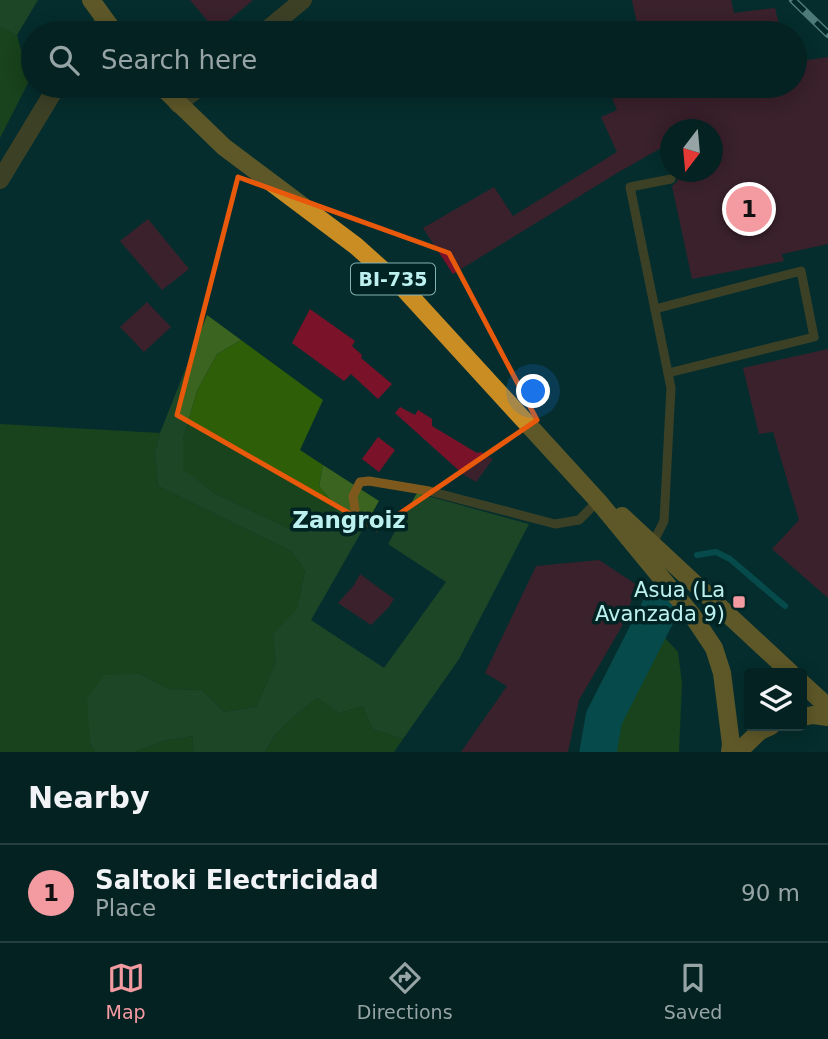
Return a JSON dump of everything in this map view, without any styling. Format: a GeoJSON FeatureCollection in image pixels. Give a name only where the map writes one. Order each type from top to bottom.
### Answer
{"type":"FeatureCollection","features":[{"type":"Feature","properties":{"kind":"main road"},"geometry":{"type":"LineString","coordinates":[[92,0],[101,21]]}},
{"type":"Feature","properties":{"kind":"main road","name":"BI-735"},"geometry":{"type":"LineString","coordinates":[[172,98],[224,147],[356,246],[404,289],[598,501],[692,615],[714,648],[722,673],[730,752]]}},
{"type":"Feature","properties":{"kind":"main road","name":"BI-735"},"geometry":{"type":"LineString","coordinates":[[598,501],[626,519],[653,543],[674,566],[786,668]]}},
{"type":"Feature","properties":{"kind":"main road"},"geometry":{"type":"LineString","coordinates":[[807,688],[828,707]]}},
{"type":"Feature","properties":{"kind":"main road"},"geometry":{"type":"LineString","coordinates":[[807,716],[828,717]]}},
{"type":"Feature","properties":{"kind":"main road"},"geometry":{"type":"LineString","coordinates":[[738,752],[760,731]]}},
{"type":"Feature","properties":{"kind":"street"},"geometry":{"type":"LineString","coordinates":[[278,21],[303,0]]}},
{"type":"Feature","properties":{"kind":"street"},"geometry":{"type":"LineString","coordinates":[[0,180],[50,98]]}},
{"type":"Feature","properties":{"kind":"street"},"geometry":{"type":"LineString","coordinates":[[178,104],[186,98]]}},
{"type":"Feature","properties":{"kind":"lane"},"geometry":{"type":"LineString","coordinates":[[653,543],[664,521],[671,388],[630,187],[660,180]]}},
{"type":"Feature","properties":{"kind":"lane"},"geometry":{"type":"LineString","coordinates":[[655,309],[801,271],[814,337],[668,373]]}},
{"type":"Feature","properties":{"kind":"lane"},"geometry":{"type":"LineString","coordinates":[[355,510],[353,496],[360,482],[369,481],[429,491],[555,524],[579,520],[598,501]]}},
{"type":"Feature","properties":{"kind":"highlighted area"},"geometry":{"type":"Polygon","coordinates":[[[238,177],[449,253],[537,420],[377,529],[177,415],[238,177]]]}},
{"type":"Feature","properties":{"kind":"green space"},"geometry":{"type":"Polygon","coordinates":[[[0,0],[38,0],[25,21],[21,21],[17,35],[0,27],[0,0]]]}},
{"type":"Feature","properties":{"kind":"green space"},"geometry":{"type":"Polygon","coordinates":[[[0,27],[17,35],[21,50],[21,97],[0,138],[0,27]]]}},
{"type":"Feature","properties":{"kind":"green space"},"geometry":{"type":"Polygon","coordinates":[[[207,315],[241,340],[217,354],[197,391],[183,439],[183,469],[214,493],[296,532],[328,529],[335,505],[319,486],[323,465],[379,501],[311,620],[384,668],[446,582],[388,544],[417,493],[529,524],[459,659],[403,739],[372,729],[363,706],[339,713],[317,698],[281,729],[265,752],[194,752],[192,736],[164,741],[135,752],[95,752],[90,743],[87,698],[105,675],[140,674],[169,689],[202,690],[224,712],[256,707],[276,662],[273,634],[297,609],[305,571],[291,551],[158,486],[155,453],[160,433],[207,315]]]}},
{"type":"Feature","properties":{"kind":"green space"},"geometry":{"type":"Polygon","coordinates":[[[241,340],[323,400],[300,450],[323,465],[319,486],[335,505],[328,530],[296,532],[214,493],[183,470],[183,439],[197,391],[217,354],[241,340]]]}},
{"type":"Feature","properties":{"kind":"green space"},"geometry":{"type":"Polygon","coordinates":[[[0,424],[160,433],[155,453],[158,486],[291,551],[305,571],[297,610],[273,634],[276,662],[256,707],[224,712],[202,690],[169,689],[140,674],[90,743],[95,752],[0,752],[0,424]]]}},
{"type":"Feature","properties":{"kind":"green space"},"geometry":{"type":"Polygon","coordinates":[[[647,607],[652,624],[678,652],[682,683],[679,752],[585,752],[595,705],[647,607]]]}},
{"type":"Feature","properties":{"kind":"green space"},"geometry":{"type":"Polygon","coordinates":[[[317,698],[339,713],[363,706],[372,729],[403,739],[394,752],[265,752],[281,729],[317,698]]]}},
{"type":"Feature","properties":{"kind":"green space"},"geometry":{"type":"Polygon","coordinates":[[[192,736],[194,752],[135,752],[164,741],[192,736]]]}},
{"type":"Feature","properties":{"kind":"building"},"geometry":{"type":"Polygon","coordinates":[[[190,0],[253,0],[228,21],[208,21],[190,0]]]}},
{"type":"Feature","properties":{"kind":"building"},"geometry":{"type":"Polygon","coordinates":[[[632,0],[731,0],[734,13],[775,8],[778,21],[636,21],[632,0]]]}},
{"type":"Feature","properties":{"kind":"building"},"geometry":{"type":"Polygon","coordinates":[[[828,57],[828,244],[782,254],[784,261],[692,279],[672,186],[677,182],[723,182],[723,119],[660,119],[660,149],[453,274],[423,228],[494,187],[513,216],[617,152],[601,117],[617,110],[612,98],[807,98],[807,60],[828,57]]]}},
{"type":"Feature","properties":{"kind":"building"},"geometry":{"type":"Polygon","coordinates":[[[148,219],[189,269],[162,290],[120,241],[148,219]]]}},
{"type":"Feature","properties":{"kind":"building"},"geometry":{"type":"Polygon","coordinates":[[[147,302],[171,327],[144,352],[120,327],[147,302]]]}},
{"type":"Feature","properties":{"kind":"building"},"geometry":{"type":"Polygon","coordinates":[[[310,309],[355,341],[352,346],[362,355],[361,358],[392,384],[378,399],[351,374],[344,381],[292,343],[310,309]]]}},
{"type":"Feature","properties":{"kind":"building"},"geometry":{"type":"Polygon","coordinates":[[[828,349],[828,598],[772,549],[799,520],[773,432],[759,434],[743,368],[828,349]]]}},
{"type":"Feature","properties":{"kind":"building"},"geometry":{"type":"Polygon","coordinates":[[[400,407],[415,415],[418,410],[432,419],[432,426],[477,453],[481,452],[493,459],[476,482],[464,475],[395,413],[400,407]]]}},
{"type":"Feature","properties":{"kind":"building"},"geometry":{"type":"Polygon","coordinates":[[[378,437],[395,450],[379,472],[362,459],[378,437]]]}},
{"type":"Feature","properties":{"kind":"building"},"geometry":{"type":"Polygon","coordinates":[[[599,560],[637,585],[622,626],[579,700],[568,752],[461,752],[507,686],[485,673],[536,566],[599,560]]]}},
{"type":"Feature","properties":{"kind":"building"},"geometry":{"type":"Polygon","coordinates":[[[360,574],[394,599],[371,625],[338,603],[360,574]]]}},
{"type":"Feature","properties":{"kind":"waterway"},"geometry":{"type":"LineString","coordinates":[[697,555],[716,552],[730,559],[785,606]]}},
{"type":"Feature","properties":{"kind":"waterway"},"geometry":{"type":"LineString","coordinates":[[598,752],[604,718],[659,610]]}},
{"type":"Feature","properties":{"kind":"railway"},"geometry":{"type":"LineString","coordinates":[[793,0],[828,34]]}},
{"type":"Feature","properties":{"kind":"place","name":"Saltoki Electricidad"},"geometry":{"type":"Point","coordinates":[749,209]}},
{"type":"Feature","properties":{"kind":"place","name":"Asua (La Avanzada 9)"},"geometry":{"type":"Point","coordinates":[739,602]}},
{"type":"Feature","properties":{"kind":"district","name":"Zangroiz"},"geometry":{"type":"Point","coordinates":[349,520]}}]}
